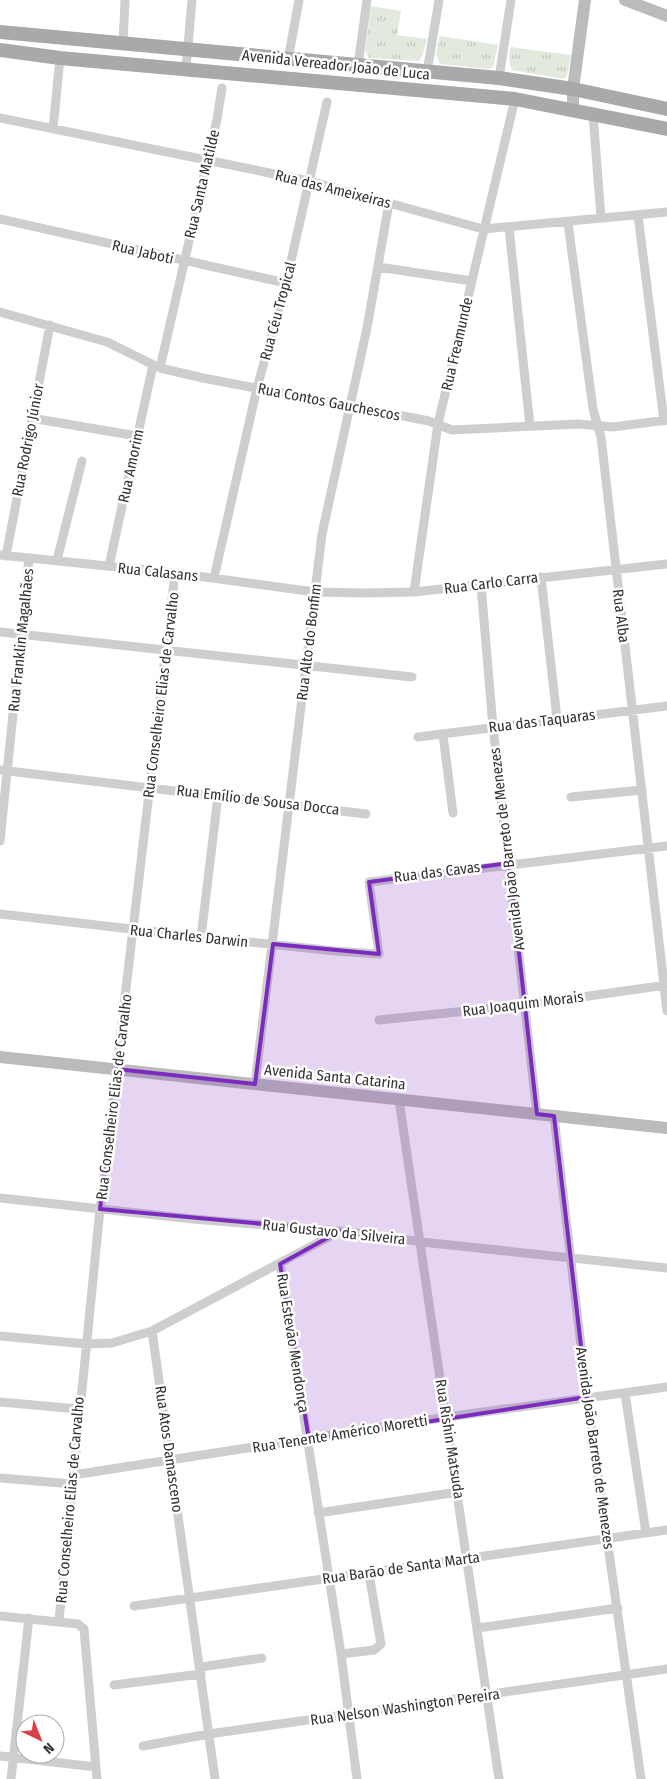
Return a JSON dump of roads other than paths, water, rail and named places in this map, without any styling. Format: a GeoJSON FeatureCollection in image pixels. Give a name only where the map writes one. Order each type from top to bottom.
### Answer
{"type":"FeatureCollection","features":[{"type":"Feature","properties":{"kind":"main road","name":"Avenida Vereador João de Luca"},"geometry":{"type":"LineString","coordinates":[[0,32],[499,78],[573,89],[667,109]]}},
{"type":"Feature","properties":{"kind":"main road","name":"Avenida Vereador João de Luca"},"geometry":{"type":"LineString","coordinates":[[0,50],[60,58],[515,99],[667,129]]}},
{"type":"Feature","properties":{"kind":"street"},"geometry":{"type":"LineString","coordinates":[[123,44],[125,0]]}},
{"type":"Feature","properties":{"kind":"street"},"geometry":{"type":"LineString","coordinates":[[186,68],[186,50],[192,0]]}},
{"type":"Feature","properties":{"kind":"street"},"geometry":{"type":"LineString","coordinates":[[288,60],[299,0]]}},
{"type":"Feature","properties":{"kind":"street"},"geometry":{"type":"LineString","coordinates":[[358,66],[367,0]]}},
{"type":"Feature","properties":{"kind":"street"},"geometry":{"type":"LineString","coordinates":[[427,72],[439,0]]}},
{"type":"Feature","properties":{"kind":"street"},"geometry":{"type":"LineString","coordinates":[[499,78],[511,0]]}},
{"type":"Feature","properties":{"kind":"street"},"geometry":{"type":"LineString","coordinates":[[573,111],[573,89],[585,0]]}},
{"type":"Feature","properties":{"kind":"street"},"geometry":{"type":"LineString","coordinates":[[625,0],[667,16]]}},
{"type":"Feature","properties":{"kind":"street"},"geometry":{"type":"LineString","coordinates":[[53,129],[60,58]]}},
{"type":"Feature","properties":{"kind":"street","name":"Rua Santa Matilde"},"geometry":{"type":"LineString","coordinates":[[157,366],[185,261],[222,88]]}},
{"type":"Feature","properties":{"kind":"street","name":"Rua Freamunde"},"geometry":{"type":"LineString","coordinates":[[414,592],[438,424],[515,99]]}},
{"type":"Feature","properties":{"kind":"street","name":"Rua Céu Tropical"},"geometry":{"type":"LineString","coordinates":[[214,578],[257,388],[286,283],[327,102]]}},
{"type":"Feature","properties":{"kind":"street"},"geometry":{"type":"LineString","coordinates":[[594,114],[602,218]]}},
{"type":"Feature","properties":{"kind":"street","name":"Rua das Ameixeiras"},"geometry":{"type":"LineString","coordinates":[[0,118],[310,180],[483,230],[667,212]]}},
{"type":"Feature","properties":{"kind":"street","name":"Rua Alto do Bonfim"},"geometry":{"type":"LineString","coordinates":[[255,1084],[324,525],[359,367],[389,203]]}},
{"type":"Feature","properties":{"kind":"street"},"geometry":{"type":"LineString","coordinates":[[638,214],[665,420]]}},
{"type":"Feature","properties":{"kind":"street","name":"Rua Jaboti"},"geometry":{"type":"LineString","coordinates":[[0,219],[286,283]]}},
{"type":"Feature","properties":{"kind":"street","name":"Rua Alba"},"geometry":{"type":"LineString","coordinates":[[568,223],[597,426],[601,437],[648,848],[666,985],[667,1011]]}},
{"type":"Feature","properties":{"kind":"street"},"geometry":{"type":"LineString","coordinates":[[509,228],[530,426]]}},
{"type":"Feature","properties":{"kind":"street"},"geometry":{"type":"LineString","coordinates":[[378,267],[472,282]]}},
{"type":"Feature","properties":{"kind":"street","name":"Rua Contos Gauchescos"},"geometry":{"type":"LineString","coordinates":[[0,312],[107,342],[157,366],[204,378],[438,424],[452,430],[578,424],[613,426],[665,420]]}},
{"type":"Feature","properties":{"kind":"street","name":"Rua Rodrigo Júnior"},"geometry":{"type":"LineString","coordinates":[[3,555],[50,325]]}},
{"type":"Feature","properties":{"kind":"street","name":"Rua Amorim"},"geometry":{"type":"LineString","coordinates":[[109,566],[137,436],[157,366]]}},
{"type":"Feature","properties":{"kind":"street"},"geometry":{"type":"LineString","coordinates":[[31,418],[137,436]]}},
{"type":"Feature","properties":{"kind":"street"},"geometry":{"type":"LineString","coordinates":[[57,560],[82,461]]}},
{"type":"Feature","properties":{"kind":"street","name":"Rua Calasans"},"geometry":{"type":"LineString","coordinates":[[3,555],[176,573],[316,592]]}},
{"type":"Feature","properties":{"kind":"street","name":"Rua Franklin Magalhães"},"geometry":{"type":"LineString","coordinates":[[0,841],[4,770],[22,634],[29,558]]}},
{"type":"Feature","properties":{"kind":"street","name":"Rua Carlo Carra"},"geometry":{"type":"LineString","coordinates":[[316,592],[414,592],[667,564]]}},
{"type":"Feature","properties":{"kind":"street","name":"Rua Conselheiro Elias de Carvalho"},"geometry":{"type":"LineString","coordinates":[[59,1621],[78,1409],[100,1208],[176,573]]}},
{"type":"Feature","properties":{"kind":"street"},"geometry":{"type":"LineString","coordinates":[[541,577],[557,718]]}},
{"type":"Feature","properties":{"kind":"street","name":"Avenida João Barreto de Menezes"},"geometry":{"type":"LineString","coordinates":[[481,584],[493,727],[537,1114]]}},
{"type":"Feature","properties":{"kind":"street"},"geometry":{"type":"LineString","coordinates":[[0,632],[167,652],[412,677]]}},
{"type":"Feature","properties":{"kind":"street","name":"Rua das Taquaras"},"geometry":{"type":"LineString","coordinates":[[418,738],[557,718],[667,706]]}},
{"type":"Feature","properties":{"kind":"street"},"geometry":{"type":"LineString","coordinates":[[443,734],[453,813]]}},
{"type":"Feature","properties":{"kind":"street","name":"Rua Emílio de Sousa Docca"},"geometry":{"type":"LineString","coordinates":[[4,770],[149,786],[366,814]]}},
{"type":"Feature","properties":{"kind":"street"},"geometry":{"type":"LineString","coordinates":[[571,797],[642,790]]}},
{"type":"Feature","properties":{"kind":"street"},"geometry":{"type":"LineString","coordinates":[[201,937],[218,796]]}},
{"type":"Feature","properties":{"kind":"street","name":"Rua das Cavas"},"geometry":{"type":"LineString","coordinates":[[379,954],[369,882],[509,863],[667,846]]}},
{"type":"Feature","properties":{"kind":"street","name":"Rua Charles Darwin"},"geometry":{"type":"LineString","coordinates":[[0,914],[134,930],[379,954]]}},
{"type":"Feature","properties":{"kind":"street","name":"Rua Joaquim Morais"},"geometry":{"type":"LineString","coordinates":[[379,1020],[525,1005],[666,985]]}},
{"type":"Feature","properties":{"kind":"street","name":"Avenida Santa Catarina"},"geometry":{"type":"LineString","coordinates":[[0,1056],[667,1128]]}},
{"type":"Feature","properties":{"kind":"street","name":"Rua Rishin Matsuda"},"geometry":{"type":"LineString","coordinates":[[399,1100],[418,1242],[447,1417],[499,1779]]}},
{"type":"Feature","properties":{"kind":"street","name":"Avenida João Barreto de Menezes"},"geometry":{"type":"LineString","coordinates":[[554,1116],[587,1397],[641,1779]]}},
{"type":"Feature","properties":{"kind":"street","name":"Rua Gustavo da Silveira"},"geometry":{"type":"LineString","coordinates":[[0,1198],[340,1231],[418,1242],[667,1268]]}},
{"type":"Feature","properties":{"kind":"street"},"geometry":{"type":"LineString","coordinates":[[0,1336],[86,1344],[112,1344],[152,1330],[340,1231]]}},
{"type":"Feature","properties":{"kind":"street","name":"Rua Estevão Mendonça"},"geometry":{"type":"LineString","coordinates":[[280,1264],[341,1654],[357,1779]]}},
{"type":"Feature","properties":{"kind":"street","name":"Rua Atos Damasceno"},"geometry":{"type":"LineString","coordinates":[[152,1330],[215,1779]]}},
{"type":"Feature","properties":{"kind":"street","name":"Rua Tenente Américo Moretti"},"geometry":{"type":"LineString","coordinates":[[0,1478],[73,1479],[171,1460],[447,1417],[667,1387]]}},
{"type":"Feature","properties":{"kind":"street"},"geometry":{"type":"LineString","coordinates":[[624,1393],[646,1533]]}},
{"type":"Feature","properties":{"kind":"street"},"geometry":{"type":"LineString","coordinates":[[0,1402],[78,1409]]}},
{"type":"Feature","properties":{"kind":"street"},"geometry":{"type":"LineString","coordinates":[[318,1513],[458,1492]]}},
{"type":"Feature","properties":{"kind":"street","name":"Rua Barão de Santa Marta"},"geometry":{"type":"LineString","coordinates":[[134,1606],[667,1530]]}},
{"type":"Feature","properties":{"kind":"street"},"geometry":{"type":"LineString","coordinates":[[341,1654],[374,1650],[381,1644],[369,1574]]}},
{"type":"Feature","properties":{"kind":"street"},"geometry":{"type":"LineString","coordinates":[[478,1628],[618,1608]]}},
{"type":"Feature","properties":{"kind":"street"},"geometry":{"type":"LineString","coordinates":[[0,1616],[78,1624],[85,1633],[97,1779]]}},
{"type":"Feature","properties":{"kind":"street"},"geometry":{"type":"LineString","coordinates":[[11,1779],[29,1618]]}},
{"type":"Feature","properties":{"kind":"street"},"geometry":{"type":"LineString","coordinates":[[114,1685],[262,1658]]}},
{"type":"Feature","properties":{"kind":"street","name":"Rua Nelson Washington Pereira"},"geometry":{"type":"LineString","coordinates":[[143,1746],[209,1734],[667,1669]]}},
{"type":"Feature","properties":{"kind":"street"},"geometry":{"type":"LineString","coordinates":[[0,1756],[96,1767]]}}]}
